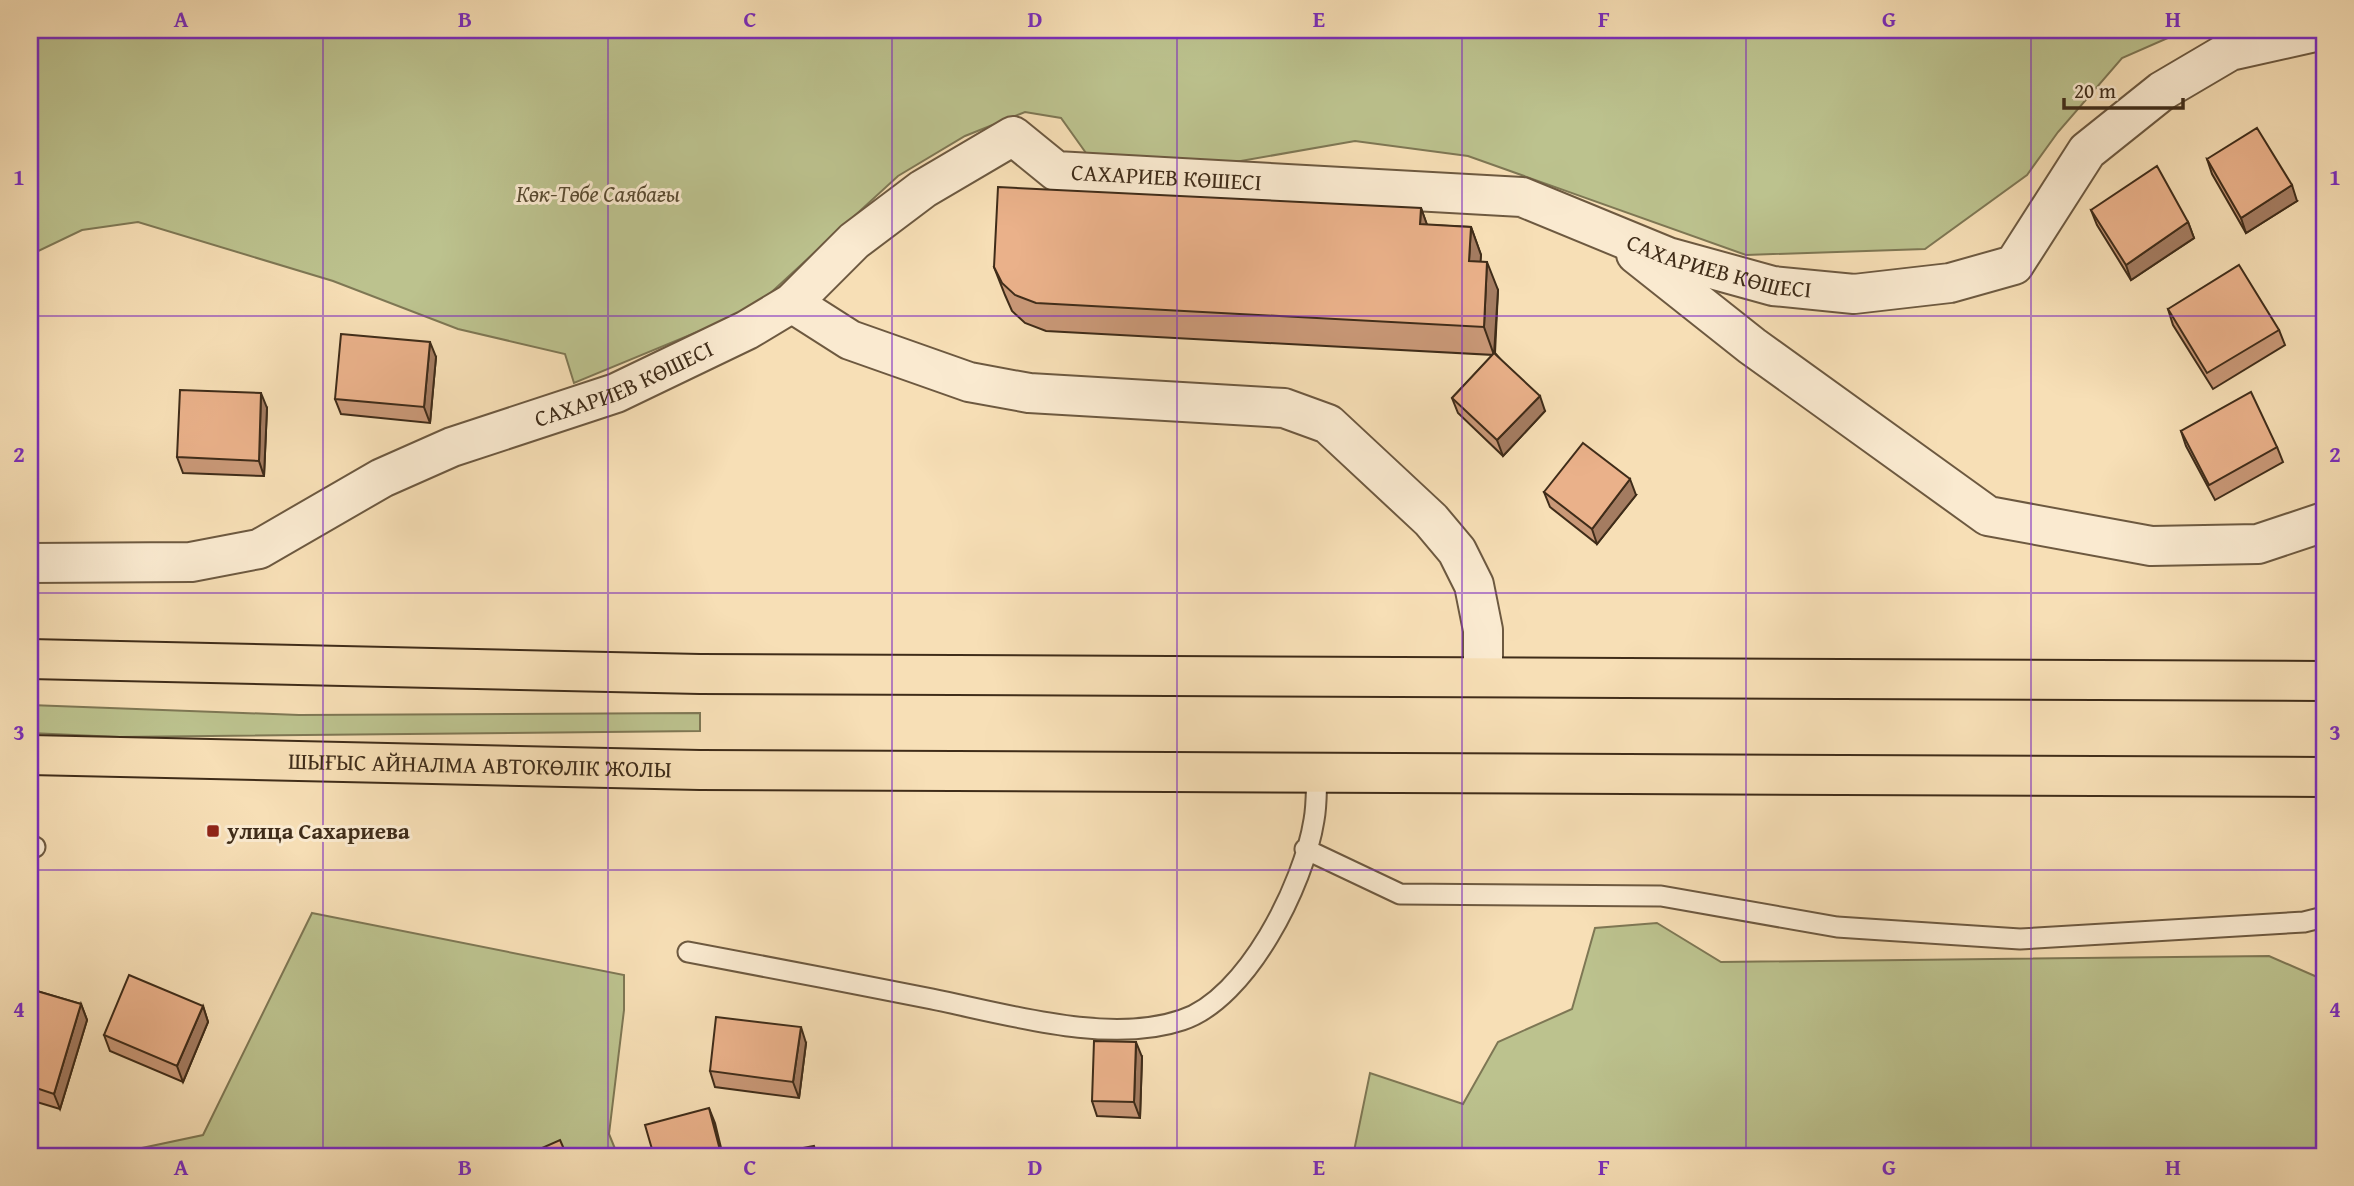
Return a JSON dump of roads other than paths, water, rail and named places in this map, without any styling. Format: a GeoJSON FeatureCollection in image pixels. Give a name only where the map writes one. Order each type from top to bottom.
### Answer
{"type":"FeatureCollection","features":[{"type":"Feature","properties":{"kind":"main road"},"geometry":{"type":"LineString","coordinates":[[30,659],[714,674],[2324,681]]}},
{"type":"Feature","properties":{"kind":"main road","name":"ШЫҒЫС АЙНАЛМА АВТОКӨЛІК ЖОЛЫ"},"geometry":{"type":"LineString","coordinates":[[30,755],[699,770],[2324,777]]}},
{"type":"Feature","properties":{"kind":"street","name":"САХАРИЕВ КӨШЕСІ"},"geometry":{"type":"LineString","coordinates":[[30,563],[191,562],[259,549],[383,478],[465,441],[616,393],[747,330],[792,303],[854,241],[923,189],[1013,136],[1056,171],[1521,197],[1668,257],[1773,286],[1854,294],[1950,283],[2014,265],[2087,151],[2162,90],[2230,51],[2324,30]]}},
{"type":"Feature","properties":{"kind":"street"},"geometry":{"type":"LineString","coordinates":[[1616,237],[1752,346],[1988,516],[2151,546],[2258,544],[2324,522]]}},
{"type":"Feature","properties":{"kind":"street"},"geometry":{"type":"LineString","coordinates":[[792,303],[850,341],[969,382],[1029,393],[1284,408],[1328,424],[1431,520],[1457,551],[1474,585],[1483,630],[1483,677]]}},
{"type":"Feature","properties":{"kind":"lane"},"geometry":{"type":"LineString","coordinates":[[688,952],[1049,1022],[1114,1031],[1182,1020],[1222,998],[1253,964],[1296,879],[1314,821],[1317,772]]}},
{"type":"Feature","properties":{"kind":"lane"},"geometry":{"type":"LineString","coordinates":[[1305,849],[1400,894],[1661,896],[1850,928],[2020,939],[2304,922],[2324,917]]}},
{"type":"Feature","properties":{"kind":"place","name":"улица Сахариева"},"geometry":{"type":"Point","coordinates":[213,831]}},
{"type":"Feature","properties":{"kind":"park label","name":"Көк-Төбе Саябағы"},"geometry":{"type":"Point","coordinates":[598,194]}}]}
